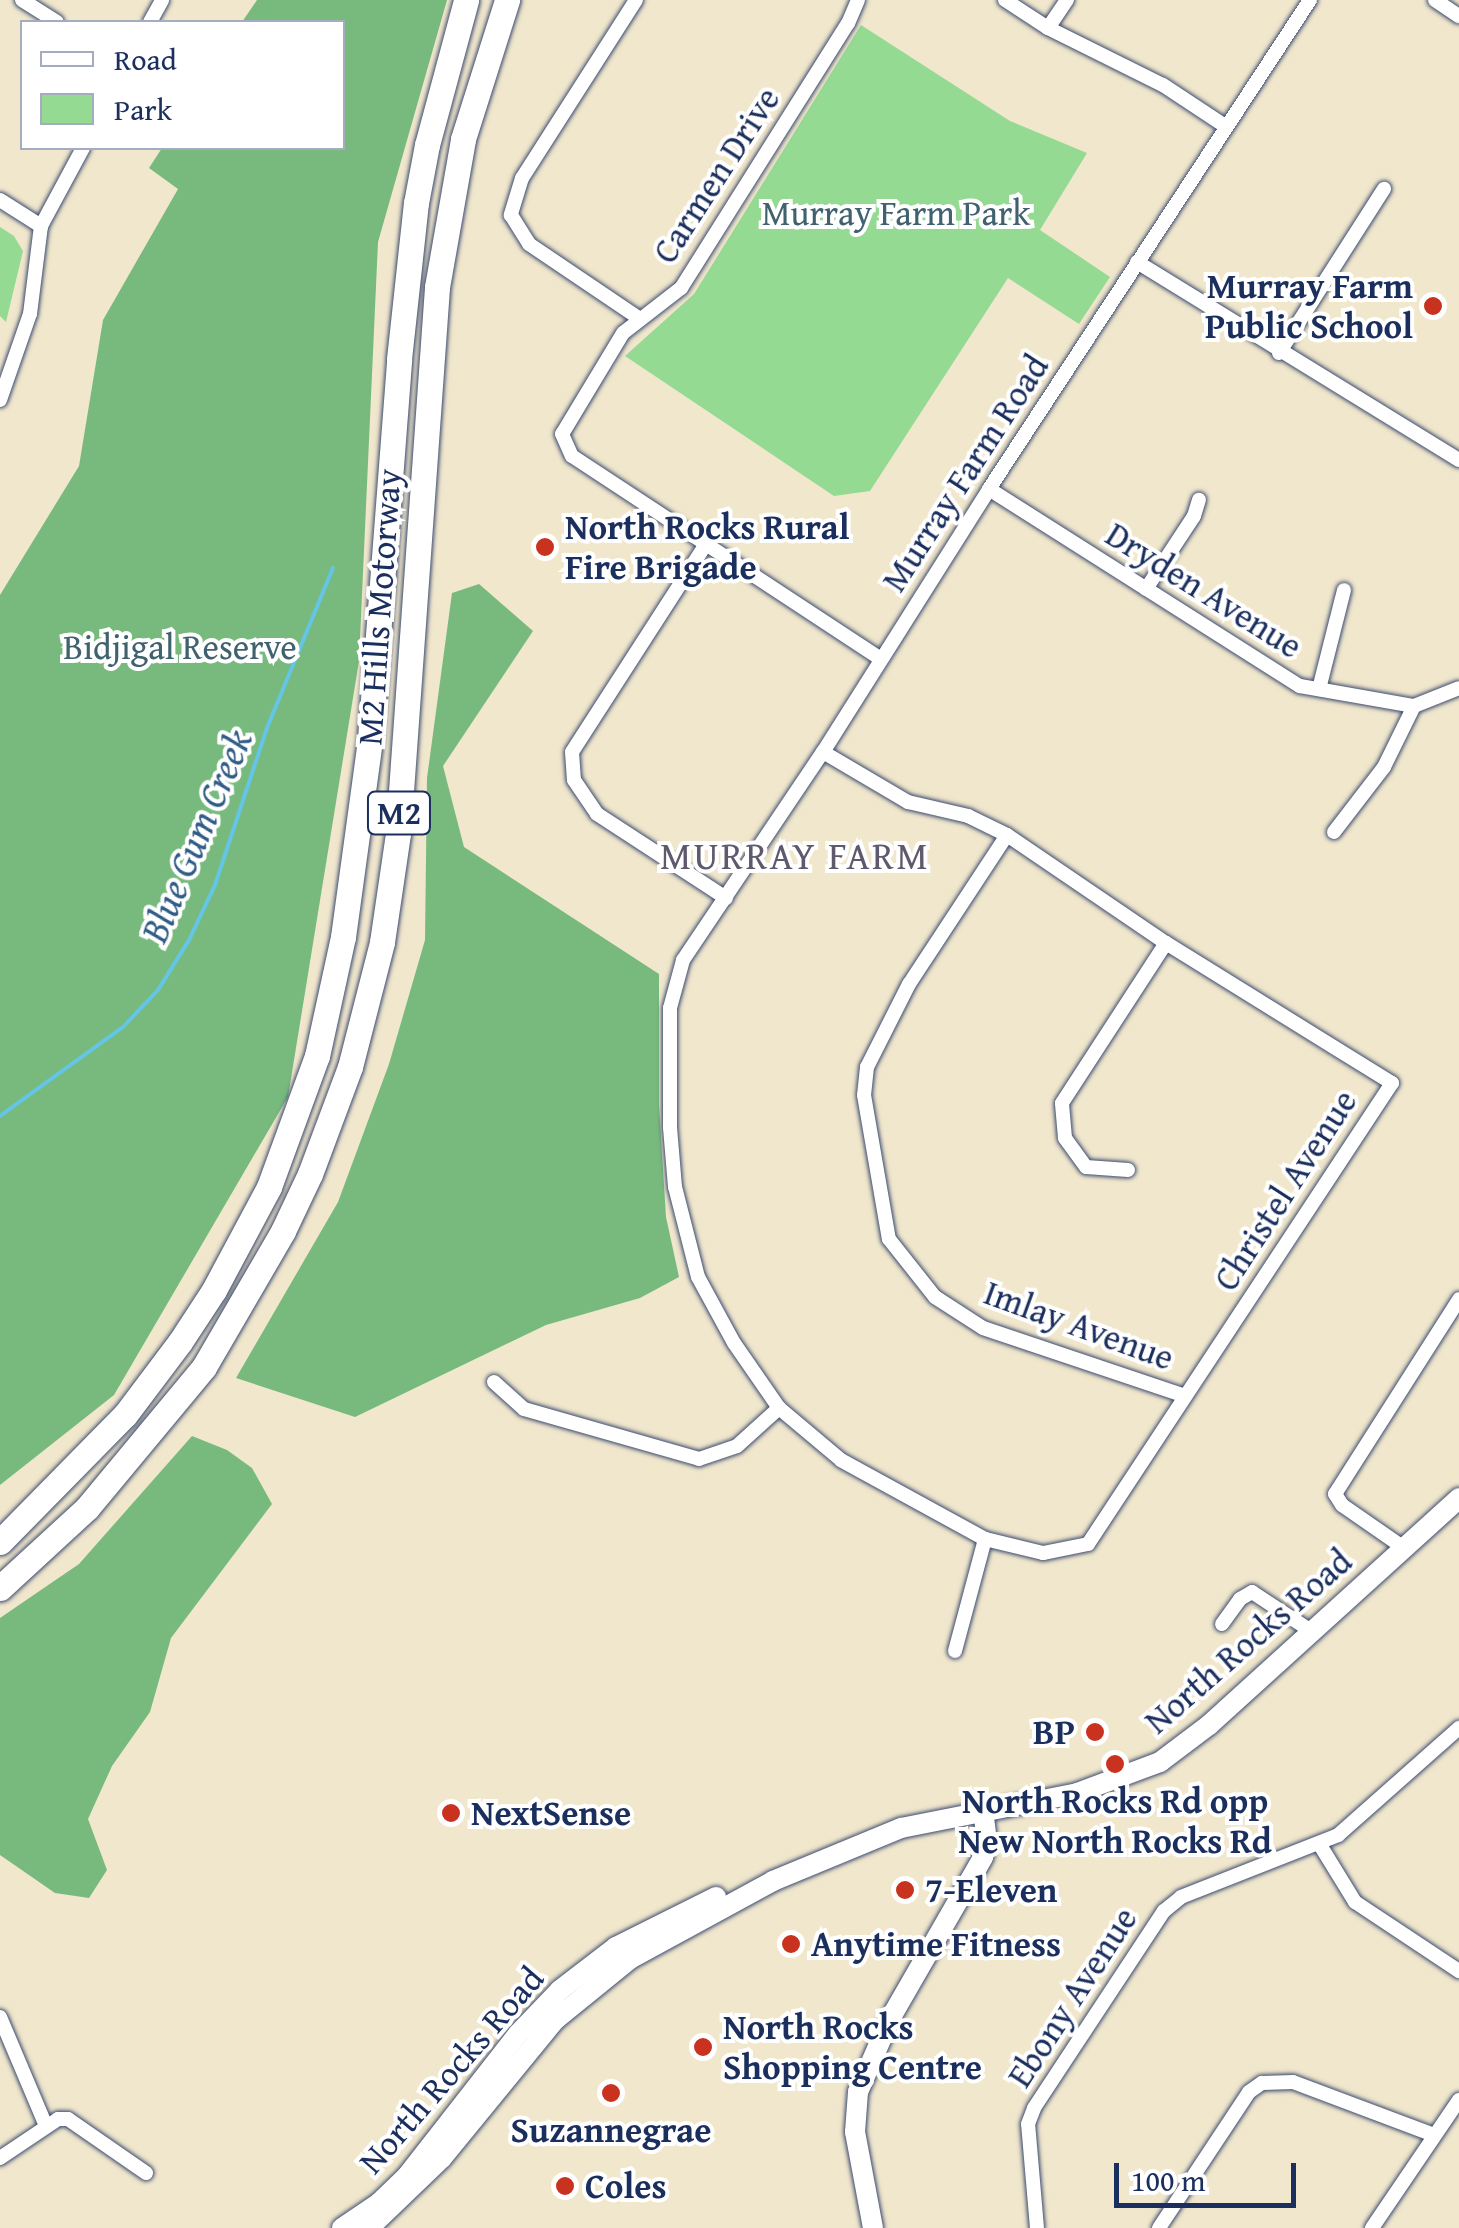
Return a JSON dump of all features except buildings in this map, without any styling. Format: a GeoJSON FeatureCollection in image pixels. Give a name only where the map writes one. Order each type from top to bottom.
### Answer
{"type":"FeatureCollection","features":[{"type":"Feature","properties":{"kind":"highway","name":"M2 Hills Motorway"},"geometry":{"type":"LineString","coordinates":[[0,1542],[70,1476],[144,1392],[214,1290],[285,1150],[317,1056],[343,937],[358,835],[399,359],[423,164],[466,0]]}},
{"type":"Feature","properties":{"kind":"highway","name":"M2 Hills Motorway"},"geometry":{"type":"LineString","coordinates":[[0,1588],[87,1508],[178,1403],[236,1317],[283,1231],[333,1118],[350,1068],[392,884],[436,287],[456,174],[478,84],[507,0]]}},
{"type":"Feature","properties":{"kind":"main road","name":"North Rocks Road"},"geometry":{"type":"LineString","coordinates":[[370,2227],[442,2158],[537,2040],[590,1988],[678,1930],[773,1881],[900,1828],[1077,1793],[1160,1762],[1459,1498]]}},
{"type":"Feature","properties":{"kind":"main road"},"geometry":{"type":"LineString","coordinates":[[873,2228],[855,2132],[858,2092],[890,2019],[983,1856],[987,1842],[983,1810]]}},
{"type":"Feature","properties":{"kind":"main road","name":"North Rocks Road"},"geometry":{"type":"LineString","coordinates":[[342,2228],[389,2195],[518,2034],[580,1973],[670,1917],[732,1890],[773,1881]]}},
{"type":"Feature","properties":{"kind":"street"},"geometry":{"type":"LineString","coordinates":[[22,0],[54,20]]}},
{"type":"Feature","properties":{"kind":"street"},"geometry":{"type":"LineString","coordinates":[[636,0],[522,178],[510,215],[529,244],[640,319]]}},
{"type":"Feature","properties":{"kind":"street","name":"Carmen Drive"},"geometry":{"type":"LineString","coordinates":[[706,544],[572,456],[564,444],[565,423],[623,333],[681,288],[848,23],[858,0]]}},
{"type":"Feature","properties":{"kind":"street"},"geometry":{"type":"LineString","coordinates":[[1005,0],[1048,28],[1163,84],[1225,126]]}},
{"type":"Feature","properties":{"kind":"street"},"geometry":{"type":"LineString","coordinates":[[1048,28],[1066,0]]}},
{"type":"Feature","properties":{"kind":"street","name":"Murray Farm Road"},"geometry":{"type":"LineString","coordinates":[[726,898],[1310,0]]}},
{"type":"Feature","properties":{"kind":"street"},"geometry":{"type":"LineString","coordinates":[[1435,0],[1459,16]]}},
{"type":"Feature","properties":{"kind":"street"},"geometry":{"type":"LineString","coordinates":[[0,400],[30,314],[41,226],[83,150]]}},
{"type":"Feature","properties":{"kind":"street"},"geometry":{"type":"LineString","coordinates":[[1279,353],[1384,189]]}},
{"type":"Feature","properties":{"kind":"street"},"geometry":{"type":"LineString","coordinates":[[0,200],[41,226]]}},
{"type":"Feature","properties":{"kind":"street"},"geometry":{"type":"LineString","coordinates":[[1137,262],[1279,353],[1459,460]]}},
{"type":"Feature","properties":{"kind":"street","name":"Dryden Avenue"},"geometry":{"type":"LineString","coordinates":[[989,489],[1300,686],[1414,706]]}},
{"type":"Feature","properties":{"kind":"street"},"geometry":{"type":"LineString","coordinates":[[1146,588],[1194,516],[1199,500]]}},
{"type":"Feature","properties":{"kind":"street"},"geometry":{"type":"LineString","coordinates":[[726,898],[597,814],[574,780],[572,752],[706,544],[880,658]]}},
{"type":"Feature","properties":{"kind":"street"},"geometry":{"type":"LineString","coordinates":[[1318,689],[1344,590]]}},
{"type":"Feature","properties":{"kind":"street"},"geometry":{"type":"LineString","coordinates":[[1334,832],[1384,766],[1414,706],[1459,688]]}},
{"type":"Feature","properties":{"kind":"street","name":"Christel Avenue"},"geometry":{"type":"LineString","coordinates":[[726,898],[683,960],[670,1008],[670,1127],[675,1188],[698,1276],[734,1343],[779,1408],[841,1460],[985,1539],[1043,1553],[1088,1544],[1392,1083],[1166,943],[1007,836],[968,816],[908,802],[824,752]]}},
{"type":"Feature","properties":{"kind":"street","name":"Imlay Avenue"},"geometry":{"type":"LineString","coordinates":[[1007,836],[909,984],[867,1067],[864,1096],[889,1239],[935,1297],[984,1328],[1185,1396]]}},
{"type":"Feature","properties":{"kind":"street"},"geometry":{"type":"LineString","coordinates":[[1128,1170],[1086,1167],[1065,1138],[1062,1103],[1166,943]]}},
{"type":"Feature","properties":{"kind":"street"},"geometry":{"type":"LineString","coordinates":[[1404,1548],[1342,1505],[1335,1494],[1459,1299]]}},
{"type":"Feature","properties":{"kind":"street"},"geometry":{"type":"LineString","coordinates":[[494,1382],[524,1409],[699,1458],[737,1446],[779,1408]]}},
{"type":"Feature","properties":{"kind":"street"},"geometry":{"type":"LineString","coordinates":[[955,1650],[985,1539]]}},
{"type":"Feature","properties":{"kind":"street"},"geometry":{"type":"LineString","coordinates":[[1222,1624],[1243,1595],[1252,1592],[1311,1631]]}},
{"type":"Feature","properties":{"kind":"street","name":"Ebony Avenue"},"geometry":{"type":"LineString","coordinates":[[1037,2228],[1028,2124],[1034,2108],[1164,1911],[1192,1892],[1320,1845],[1344,1832],[1459,1728]]}},
{"type":"Feature","properties":{"kind":"street"},"geometry":{"type":"LineString","coordinates":[[1320,1845],[1355,1902],[1459,1971]]}},
{"type":"Feature","properties":{"kind":"street"},"geometry":{"type":"LineString","coordinates":[[0,2017],[46,2126]]}},
{"type":"Feature","properties":{"kind":"street"},"geometry":{"type":"LineString","coordinates":[[1159,2228],[1260,2076],[1293,2082],[1434,2135]]}},
{"type":"Feature","properties":{"kind":"street"},"geometry":{"type":"LineString","coordinates":[[1372,2228],[1459,2100]]}},
{"type":"Feature","properties":{"kind":"street"},"geometry":{"type":"LineString","coordinates":[[0,2158],[58,2119],[78,2123],[146,2173]]}},
{"type":"Feature","properties":{"kind":"green space","name":"Bidjigal Reserve"},"geometry":{"type":"Polygon","coordinates":[[[257,0],[447,0],[378,242],[359,661],[288,1097],[114,1395],[0,1485],[0,595],[79,466],[103,320],[178,189],[149,168],[161,150],[345,150],[345,20],[243,20],[257,0]]]}},
{"type":"Feature","properties":{"kind":"green space","name":"Murray Farm Park"},"geometry":{"type":"Polygon","coordinates":[[[861,25],[1010,121],[1087,153],[1040,230],[1110,277],[1079,324],[1008,278],[870,491],[834,496],[625,356],[694,294],[861,25]]]}},
{"type":"Feature","properties":{"kind":"green space"},"geometry":{"type":"Polygon","coordinates":[[[0,227],[14,236],[23,251],[6,322],[0,316],[0,227]]]}},
{"type":"Feature","properties":{"kind":"green space"},"geometry":{"type":"Polygon","coordinates":[[[479,584],[533,631],[443,766],[464,847],[659,974],[659,1104],[666,1217],[679,1277],[640,1298],[546,1325],[355,1417],[236,1378],[338,1202],[389,1064],[425,940],[427,778],[452,593],[479,584]]]}},
{"type":"Feature","properties":{"kind":"green space"},"geometry":{"type":"Polygon","coordinates":[[[192,1436],[227,1450],[252,1468],[272,1504],[171,1638],[150,1712],[112,1766],[88,1819],[107,1870],[89,1898],[55,1893],[0,1855],[0,1618],[79,1564],[192,1436]]]}},
{"type":"Feature","properties":{"kind":"waterway","name":"Blue Gum Creek"},"geometry":{"type":"LineString","coordinates":[[0,1116],[123,1027],[158,990],[189,940],[215,885],[267,728],[333,568]]}},
{"type":"Feature","properties":{"kind":"place","name":"Murray Farm Public School"},"geometry":{"type":"Point","coordinates":[1433,306]}},
{"type":"Feature","properties":{"kind":"place","name":"North Rocks Rural Fire Brigade"},"geometry":{"type":"Point","coordinates":[545,547]}},
{"type":"Feature","properties":{"kind":"place","name":"BP"},"geometry":{"type":"Point","coordinates":[1095,1732]}},
{"type":"Feature","properties":{"kind":"place","name":"North Rocks Rd opp New North Rocks Rd"},"geometry":{"type":"Point","coordinates":[1115,1764]}},
{"type":"Feature","properties":{"kind":"place","name":"NextSense"},"geometry":{"type":"Point","coordinates":[451,1813]}},
{"type":"Feature","properties":{"kind":"place","name":"7-Eleven"},"geometry":{"type":"Point","coordinates":[905,1890]}},
{"type":"Feature","properties":{"kind":"place","name":"Anytime Fitness"},"geometry":{"type":"Point","coordinates":[791,1944]}},
{"type":"Feature","properties":{"kind":"place","name":"North Rocks Shopping Centre"},"geometry":{"type":"Point","coordinates":[703,2047]}},
{"type":"Feature","properties":{"kind":"place","name":"Suzannegrae"},"geometry":{"type":"Point","coordinates":[611,2093]}},
{"type":"Feature","properties":{"kind":"place","name":"Coles"},"geometry":{"type":"Point","coordinates":[565,2186]}},
{"type":"Feature","properties":{"kind":"district","name":"MURRAY FARM"},"geometry":{"type":"Point","coordinates":[795,856]}}]}
